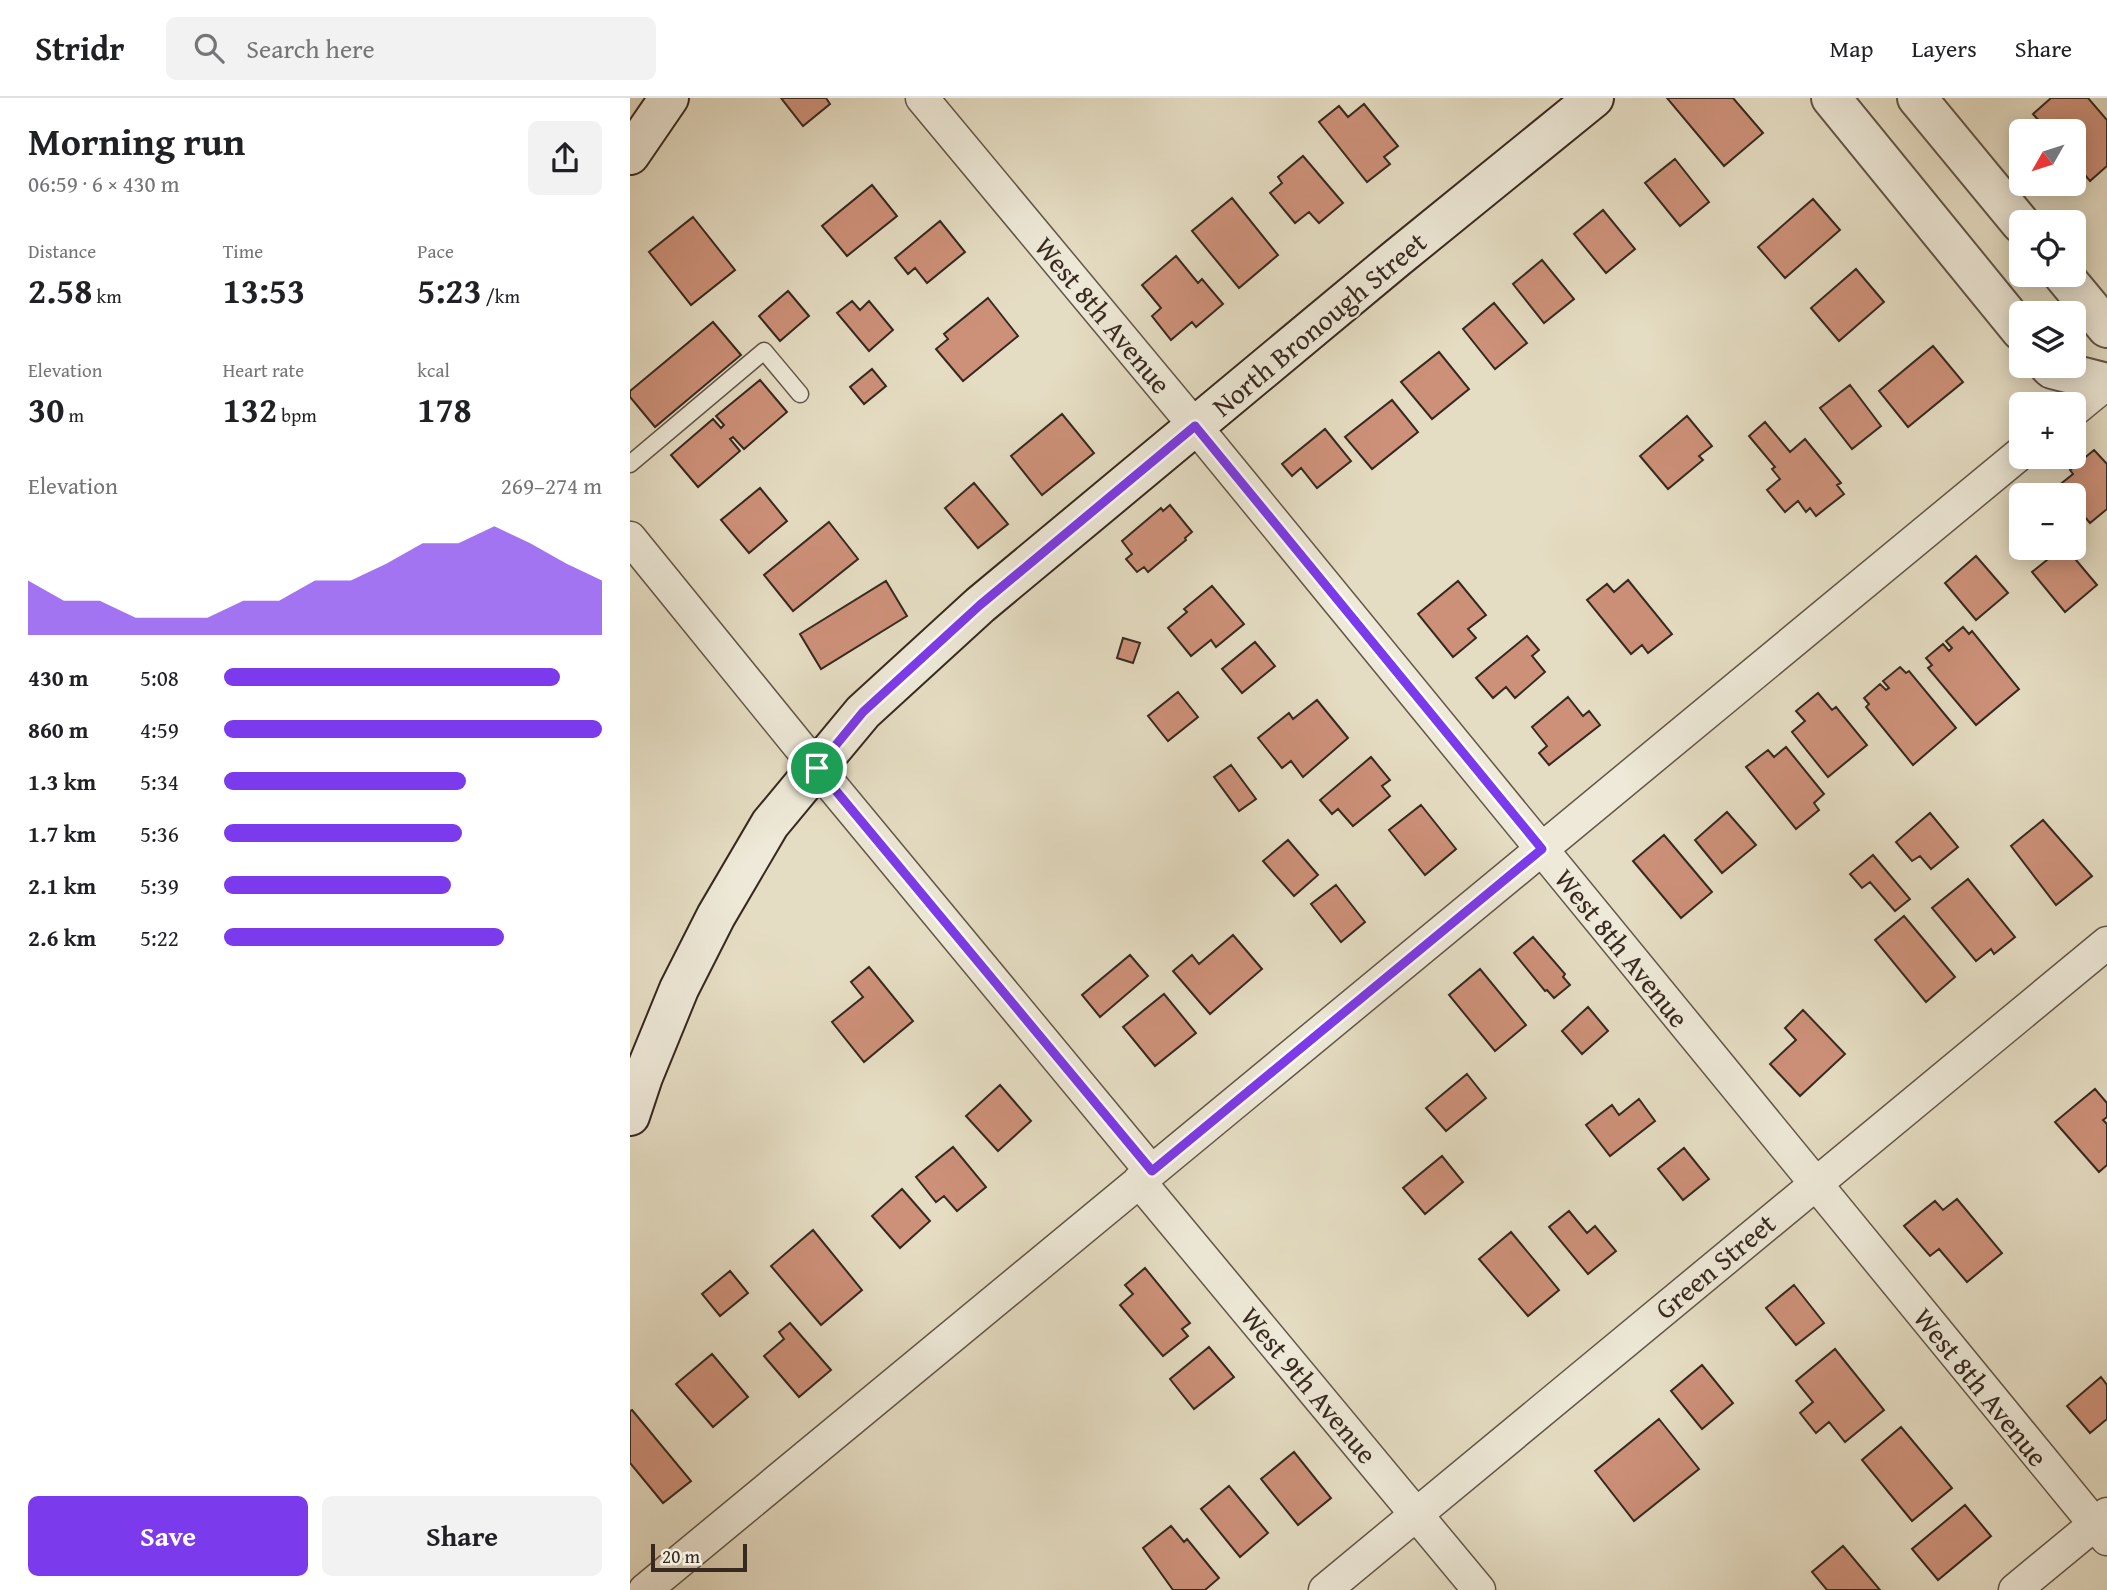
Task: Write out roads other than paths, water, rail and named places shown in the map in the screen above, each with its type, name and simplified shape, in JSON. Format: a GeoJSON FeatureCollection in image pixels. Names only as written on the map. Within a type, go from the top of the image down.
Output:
{"type":"FeatureCollection","features":[{"type":"Feature","properties":{"kind":"main road"},"geometry":{"type":"LineString","coordinates":[[630,155],[669,98]]}},
{"type":"Feature","properties":{"kind":"main road","name":"North Bronough Street"},"geometry":{"type":"LineString","coordinates":[[630,1116],[643,1077],[680,989],[716,916],[770,824],[863,712],[980,605],[1594,98]]}},
{"type":"Feature","properties":{"kind":"main road"},"geometry":{"type":"LineString","coordinates":[[1831,98],[2009,316]]}},
{"type":"Feature","properties":{"kind":"main road"},"geometry":{"type":"LineString","coordinates":[[1917,98],[2009,210]]}},
{"type":"Feature","properties":{"kind":"main road"},"geometry":{"type":"LineString","coordinates":[[2073,287],[2107,328]]}},
{"type":"Feature","properties":{"kind":"main road"},"geometry":{"type":"LineString","coordinates":[[2086,378],[2107,383]]}},
{"type":"Feature","properties":{"kind":"street","name":"West 8th Avenue"},"geometry":{"type":"LineString","coordinates":[[922,98],[1195,426],[1814,1184],[2103,1526]]}},
{"type":"Feature","properties":{"kind":"street"},"geometry":{"type":"LineString","coordinates":[[2086,400],[2107,383]]}},
{"type":"Feature","properties":{"kind":"street"},"geometry":{"type":"LineString","coordinates":[[645,1590],[2009,463]]}},
{"type":"Feature","properties":{"kind":"street","name":"West 9th Avenue"},"geometry":{"type":"LineString","coordinates":[[630,538],[1479,1590]]}},
{"type":"Feature","properties":{"kind":"street","name":"Green Street"},"geometry":{"type":"LineString","coordinates":[[1325,1590],[2107,943]]}},
{"type":"Feature","properties":{"kind":"street"},"geometry":{"type":"LineString","coordinates":[[2015,1590],[2103,1526]]}},
{"type":"Feature","properties":{"kind":"lane"},"geometry":{"type":"LineString","coordinates":[[630,464],[764,351],[800,394]]}}]}
